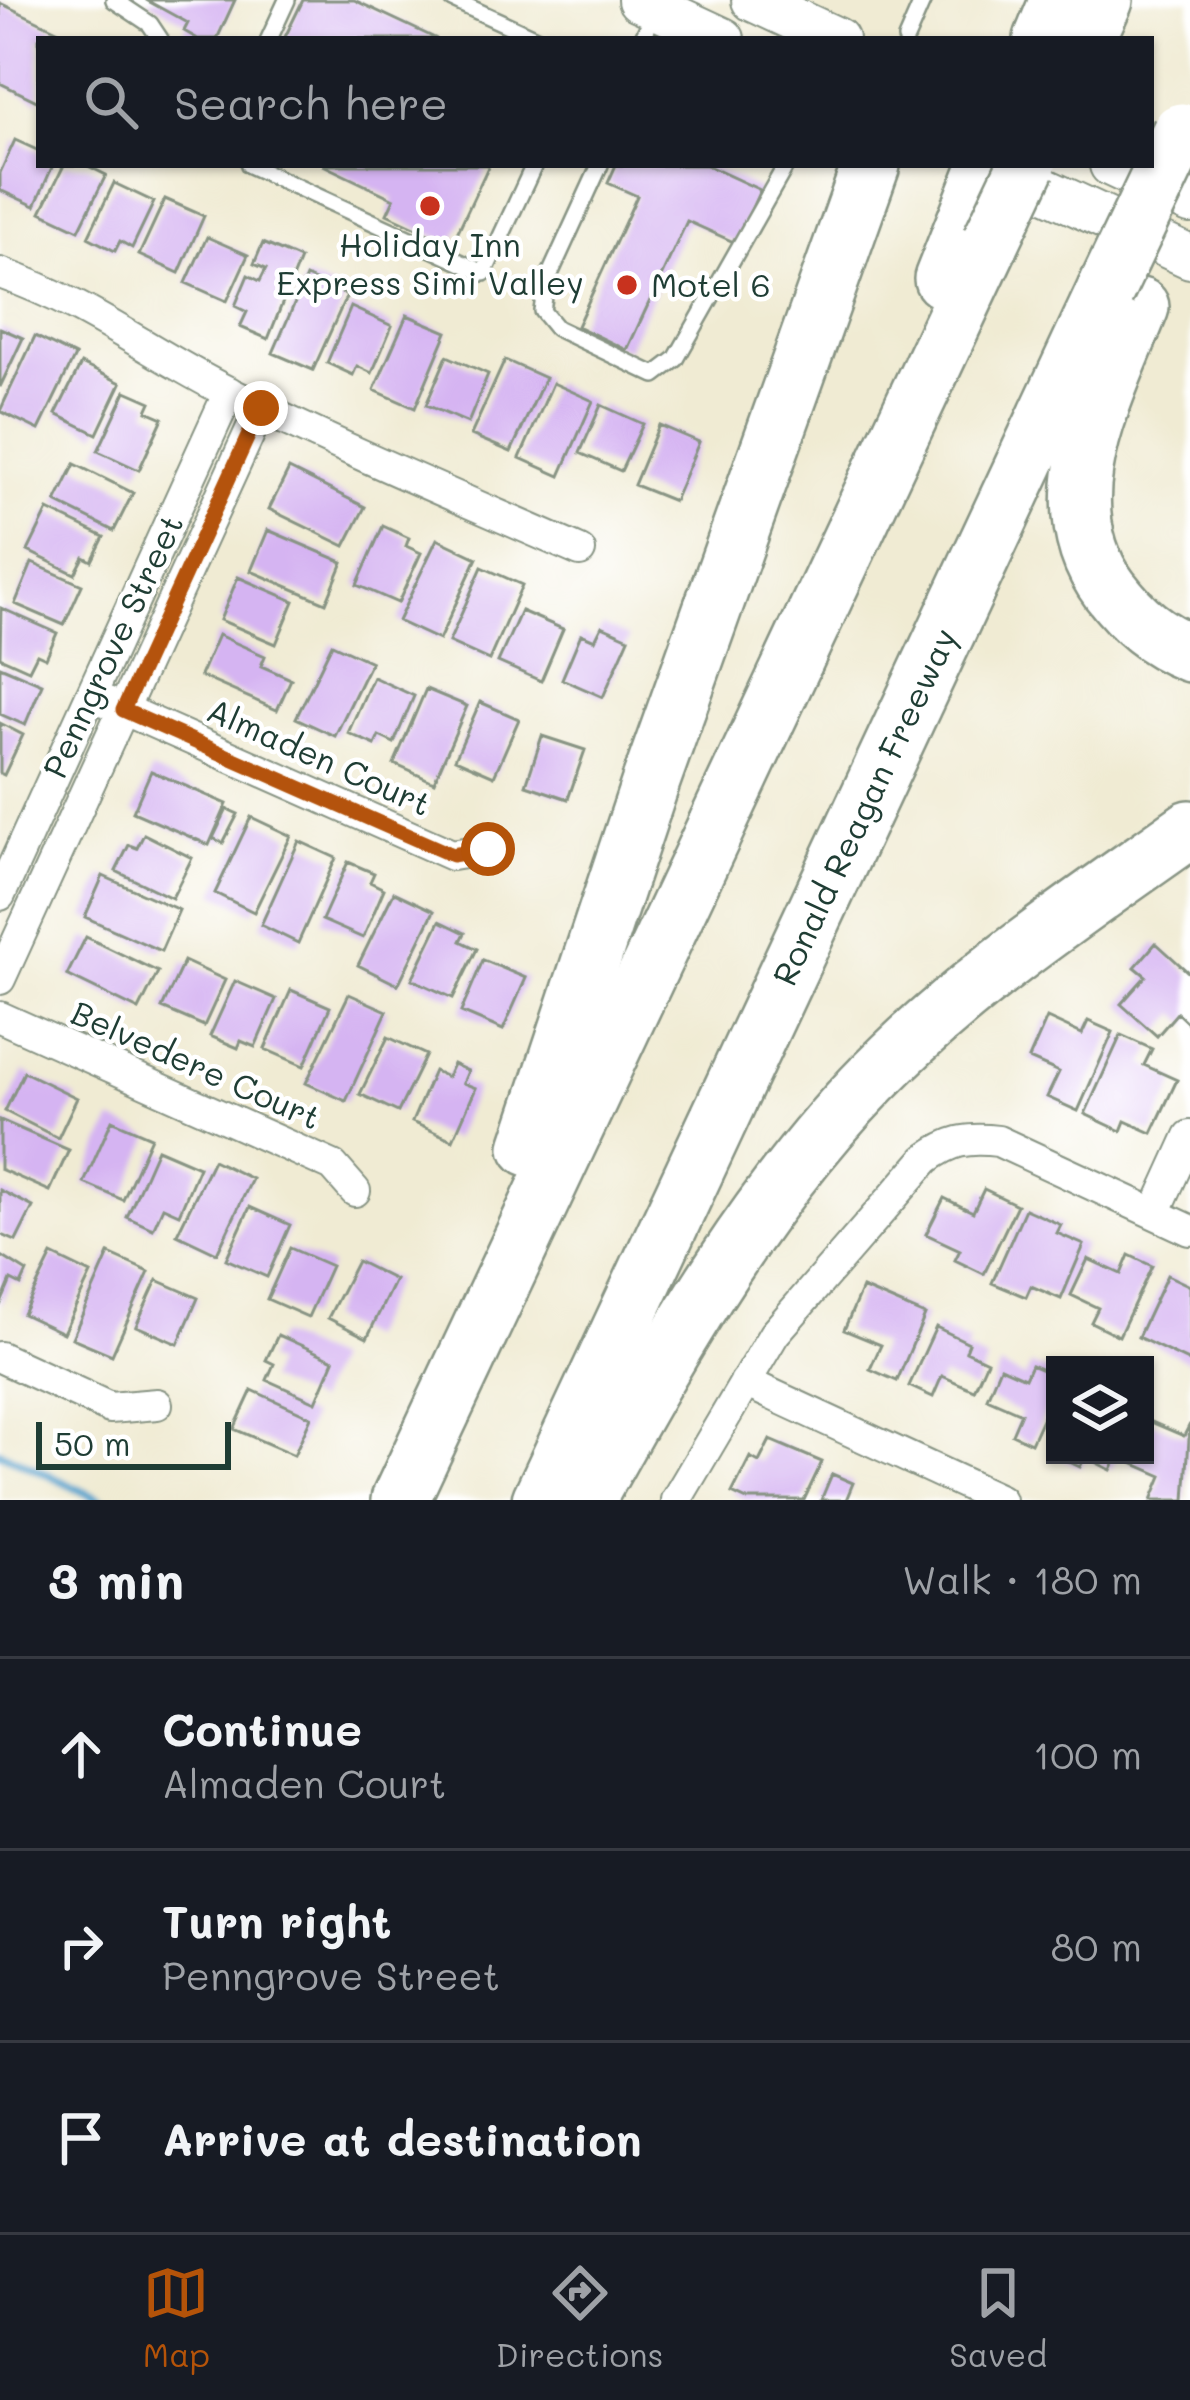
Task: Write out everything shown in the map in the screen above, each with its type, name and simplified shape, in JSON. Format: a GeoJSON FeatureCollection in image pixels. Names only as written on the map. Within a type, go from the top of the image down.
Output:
{"type":"FeatureCollection","features":[{"type":"Feature","properties":{"kind":"highway"},"geometry":{"type":"LineString","coordinates":[[1044,36],[1059,0]]}},
{"type":"Feature","properties":{"kind":"highway"},"geometry":{"type":"LineString","coordinates":[[1087,36],[1104,0]]}},
{"type":"Feature","properties":{"kind":"highway"},"geometry":{"type":"LineString","coordinates":[[1187,140],[1123,299],[1088,440],[1080,508],[1094,568],[1119,602],[1157,638],[1190,653]]}},
{"type":"Feature","properties":{"kind":"highway"},"geometry":{"type":"LineString","coordinates":[[430,1433],[651,781],[871,168]]}},
{"type":"Feature","properties":{"kind":"highway"},"geometry":{"type":"LineString","coordinates":[[400,1500],[877,476],[976,234],[989,168]]}},
{"type":"Feature","properties":{"kind":"highway"},"geometry":{"type":"LineString","coordinates":[[976,234],[1025,168]]}},
{"type":"Feature","properties":{"kind":"highway","name":"Ronald Reagan Freeway"},"geometry":{"type":"LineString","coordinates":[[541,1500],[1123,299]]}},
{"type":"Feature","properties":{"kind":"highway"},"geometry":{"type":"LineString","coordinates":[[586,1500],[674,1341],[785,1181],[890,1060],[985,976],[1190,829]]}},
{"type":"Feature","properties":{"kind":"main road"},"geometry":{"type":"LineString","coordinates":[[753,0],[831,36]]}},
{"type":"Feature","properties":{"kind":"main road"},"geometry":{"type":"LineString","coordinates":[[650,12],[715,36]]}},
{"type":"Feature","properties":{"kind":"main road"},"geometry":{"type":"LineString","coordinates":[[997,168],[1190,257]]}},
{"type":"Feature","properties":{"kind":"main road"},"geometry":{"type":"LineString","coordinates":[[1117,168],[1190,202]]}},
{"type":"Feature","properties":{"kind":"street"},"geometry":{"type":"LineString","coordinates":[[0,273],[118,325],[261,408],[580,550]]}},
{"type":"Feature","properties":{"kind":"street","name":"Penngrove Street"},"geometry":{"type":"LineString","coordinates":[[0,896],[229,392]]}},
{"type":"Feature","properties":{"kind":"street","name":"Penngrove Street"},"geometry":{"type":"LineString","coordinates":[[0,979],[261,408]]}},
{"type":"Feature","properties":{"kind":"street","name":"Almaden Court"},"geometry":{"type":"LineString","coordinates":[[91,694],[452,855],[488,849]]}},
{"type":"Feature","properties":{"kind":"street","name":"Belvedere Court"},"geometry":{"type":"LineString","coordinates":[[0,1017],[333,1166],[355,1191]]}},
{"type":"Feature","properties":{"kind":"street"},"geometry":{"type":"LineString","coordinates":[[1155,1213],[1190,1136]]}},
{"type":"Feature","properties":{"kind":"street"},"geometry":{"type":"LineString","coordinates":[[676,1500],[745,1382],[808,1290],[926,1159],[947,1143],[972,1137],[998,1142],[1190,1230]]}},
{"type":"Feature","properties":{"kind":"street"},"geometry":{"type":"LineString","coordinates":[[0,1357],[110,1408],[158,1404]]}},
{"type":"Feature","properties":{"kind":"street"},"geometry":{"type":"LineString","coordinates":[[745,1382],[1000,1500]]}},
{"type":"Feature","properties":{"kind":"lane"},"geometry":{"type":"LineString","coordinates":[[114,0],[150,24],[158,36]]}},
{"type":"Feature","properties":{"kind":"lane"},"geometry":{"type":"LineString","coordinates":[[270,36],[287,0]]}},
{"type":"Feature","properties":{"kind":"lane"},"geometry":{"type":"LineString","coordinates":[[453,0],[531,36]]}},
{"type":"Feature","properties":{"kind":"lane"},"geometry":{"type":"LineString","coordinates":[[907,36],[923,0]]}},
{"type":"Feature","properties":{"kind":"lane"},"geometry":{"type":"LineString","coordinates":[[256,168],[484,273],[533,168]]}},
{"type":"Feature","properties":{"kind":"lane"},"geometry":{"type":"LineString","coordinates":[[599,168],[546,283],[542,311],[556,328],[655,375],[676,359],[784,168]]}},
{"type":"Feature","properties":{"kind":"building"},"geometry":{"type":"Polygon","coordinates":[[[146,0],[235,0],[218,36],[193,36],[184,31],[188,23],[146,0]]]}},
{"type":"Feature","properties":{"kind":"building"},"geometry":{"type":"Polygon","coordinates":[[[303,0],[354,0],[431,36],[285,36],[303,0]]]}},
{"type":"Feature","properties":{"kind":"building"},"geometry":{"type":"Polygon","coordinates":[[[0,3],[70,36],[36,36],[36,101],[0,83],[0,3]]]}},
{"type":"Feature","properties":{"kind":"building"},"geometry":{"type":"Polygon","coordinates":[[[15,140],[36,150],[36,168],[52,168],[35,206],[0,190],[0,173],[15,140]]]}},
{"type":"Feature","properties":{"kind":"building"},"geometry":{"type":"Polygon","coordinates":[[[63,168],[92,168],[106,175],[79,230],[41,212],[63,168]]]}},
{"type":"Feature","properties":{"kind":"building","name":"Holiday Inn Express Simi Valley"},"geometry":{"type":"Polygon","coordinates":[[[329,168],[488,168],[452,244],[387,214],[394,199],[329,168]]]}},
{"type":"Feature","properties":{"kind":"building","name":"Motel 6"},"geometry":{"type":"Polygon","coordinates":[[[615,168],[712,168],[760,190],[736,243],[687,221],[627,350],[577,326],[637,196],[608,183],[615,168]]]}},
{"type":"Feature","properties":{"kind":"building"},"geometry":{"type":"Polygon","coordinates":[[[114,183],[154,202],[132,248],[120,241],[115,251],[88,237],[114,183]]]}},
{"type":"Feature","properties":{"kind":"building"},"geometry":{"type":"Polygon","coordinates":[[[165,199],[204,216],[179,273],[139,255],[165,199]]]}},
{"type":"Feature","properties":{"kind":"building"},"geometry":{"type":"Polygon","coordinates":[[[207,237],[248,255],[227,301],[186,283],[207,237]]]}},
{"type":"Feature","properties":{"kind":"building"},"geometry":{"type":"Polygon","coordinates":[[[263,243],[300,259],[268,339],[240,327],[247,312],[235,306],[248,275],[260,281],[266,269],[254,264],[263,243]]]}},
{"type":"Feature","properties":{"kind":"building"},"geometry":{"type":"Polygon","coordinates":[[[306,277],[347,295],[313,370],[273,353],[306,277]]]}},
{"type":"Feature","properties":{"kind":"building"},"geometry":{"type":"Polygon","coordinates":[[[351,307],[392,326],[372,373],[357,366],[353,375],[327,363],[351,307]]]}},
{"type":"Feature","properties":{"kind":"building"},"geometry":{"type":"Polygon","coordinates":[[[407,315],[447,332],[415,408],[374,390],[407,315]]]}},
{"type":"Feature","properties":{"kind":"building"},"geometry":{"type":"Polygon","coordinates":[[[0,328],[23,338],[0,387],[0,328]]]}},
{"type":"Feature","properties":{"kind":"building"},"geometry":{"type":"Polygon","coordinates":[[[35,336],[75,356],[39,430],[0,411],[35,336]]]}},
{"type":"Feature","properties":{"kind":"building"},"geometry":{"type":"Polygon","coordinates":[[[447,356],[488,374],[468,423],[426,405],[447,356]]]}},
{"type":"Feature","properties":{"kind":"building"},"geometry":{"type":"Polygon","coordinates":[[[505,360],[545,378],[511,452],[471,435],[505,360]]]}},
{"type":"Feature","properties":{"kind":"building"},"geometry":{"type":"Polygon","coordinates":[[[81,364],[121,383],[97,434],[56,414],[81,364]]]}},
{"type":"Feature","properties":{"kind":"building"},"geometry":{"type":"Polygon","coordinates":[[[553,383],[593,401],[560,476],[520,458],[553,383]]]}},
{"type":"Feature","properties":{"kind":"building"},"geometry":{"type":"Polygon","coordinates":[[[126,391],[151,402],[147,411],[163,418],[139,470],[98,451],[126,391]]]}},
{"type":"Feature","properties":{"kind":"building"},"geometry":{"type":"Polygon","coordinates":[[[601,405],[643,424],[621,471],[580,453],[601,405]]]}},
{"type":"Feature","properties":{"kind":"building"},"geometry":{"type":"Polygon","coordinates":[[[659,425],[699,442],[674,501],[634,485],[659,425]]]}},
{"type":"Feature","properties":{"kind":"building"},"geometry":{"type":"Polygon","coordinates":[[[75,464],[133,493],[114,531],[56,502],[75,464]]]}},
{"type":"Feature","properties":{"kind":"building"},"geometry":{"type":"Polygon","coordinates":[[[289,469],[365,507],[345,546],[269,509],[289,469]]]}},
{"type":"Feature","properties":{"kind":"building"},"geometry":{"type":"Polygon","coordinates":[[[48,510],[104,537],[92,561],[84,557],[75,574],[28,551],[48,510]]]}},
{"type":"Feature","properties":{"kind":"building"},"geometry":{"type":"Polygon","coordinates":[[[383,526],[409,538],[406,546],[421,553],[398,603],[357,585],[383,526]]]}},
{"type":"Feature","properties":{"kind":"building"},"geometry":{"type":"Polygon","coordinates":[[[268,530],[343,562],[326,603],[251,571],[268,530]]]}},
{"type":"Feature","properties":{"kind":"building"},"geometry":{"type":"Polygon","coordinates":[[[437,539],[477,558],[439,640],[398,621],[437,539]]]}},
{"type":"Feature","properties":{"kind":"building"},"geometry":{"type":"Polygon","coordinates":[[[32,563],[82,585],[64,625],[15,604],[32,563]]]}},
{"type":"Feature","properties":{"kind":"building"},"geometry":{"type":"Polygon","coordinates":[[[482,567],[522,585],[489,660],[449,642],[482,567]]]}},
{"type":"Feature","properties":{"kind":"building"},"geometry":{"type":"Polygon","coordinates":[[[238,577],[294,601],[276,644],[220,620],[238,577]]]}},
{"type":"Feature","properties":{"kind":"building"},"geometry":{"type":"Polygon","coordinates":[[[1,608],[57,633],[46,658],[37,654],[29,670],[0,657],[1,608]]]}},
{"type":"Feature","properties":{"kind":"building"},"geometry":{"type":"Polygon","coordinates":[[[521,611],[563,629],[541,681],[498,662],[521,611]]]}},
{"type":"Feature","properties":{"kind":"building"},"geometry":{"type":"Polygon","coordinates":[[[602,626],[629,638],[603,697],[562,679],[581,634],[595,640],[602,626]]]}},
{"type":"Feature","properties":{"kind":"building"},"geometry":{"type":"Polygon","coordinates":[[[218,635],[265,656],[261,666],[291,679],[277,710],[200,676],[218,635]]]}},
{"type":"Feature","properties":{"kind":"building"},"geometry":{"type":"Polygon","coordinates":[[[332,644],[371,662],[335,736],[296,718],[332,644]]]}},
{"type":"Feature","properties":{"kind":"building"},"geometry":{"type":"Polygon","coordinates":[[[0,666],[42,684],[25,725],[0,714],[0,666]]]}},
{"type":"Feature","properties":{"kind":"building"},"geometry":{"type":"Polygon","coordinates":[[[373,677],[414,696],[394,743],[379,736],[375,745],[348,733],[373,677]]]}},
{"type":"Feature","properties":{"kind":"building"},"geometry":{"type":"Polygon","coordinates":[[[426,689],[467,706],[434,782],[394,764],[426,689]]]}},
{"type":"Feature","properties":{"kind":"building"},"geometry":{"type":"Polygon","coordinates":[[[480,702],[519,719],[494,776],[455,759],[480,702]]]}},
{"type":"Feature","properties":{"kind":"building"},"geometry":{"type":"Polygon","coordinates":[[[0,723],[23,735],[4,775],[0,773],[0,723]]]}},
{"type":"Feature","properties":{"kind":"building"},"geometry":{"type":"Polygon","coordinates":[[[542,736],[585,750],[568,799],[526,785],[542,736]]]}},
{"type":"Feature","properties":{"kind":"building"},"geometry":{"type":"Polygon","coordinates":[[[151,771],[227,804],[209,845],[133,812],[151,771]]]}},
{"type":"Feature","properties":{"kind":"building"},"geometry":{"type":"Polygon","coordinates":[[[227,809],[238,814],[223,843],[213,838],[227,809]]]}},
{"type":"Feature","properties":{"kind":"building"},"geometry":{"type":"Polygon","coordinates":[[[251,817],[291,836],[254,912],[215,893],[251,817]]]}},
{"type":"Feature","properties":{"kind":"building"},"geometry":{"type":"Polygon","coordinates":[[[144,834],[192,858],[172,898],[116,871],[129,845],[137,848],[144,834]]]}},
{"type":"Feature","properties":{"kind":"building"},"geometry":{"type":"Polygon","coordinates":[[[299,841],[336,858],[298,943],[261,925],[299,841]]]}},
{"type":"Feature","properties":{"kind":"building"},"geometry":{"type":"Polygon","coordinates":[[[348,862],[374,873],[370,882],[384,889],[363,938],[322,920],[348,862]]]}},
{"type":"Feature","properties":{"kind":"building"},"geometry":{"type":"Polygon","coordinates":[[[103,876],[179,910],[161,951],[85,917],[103,876]]]}},
{"type":"Feature","properties":{"kind":"building"},"geometry":{"type":"Polygon","coordinates":[[[394,892],[434,911],[398,985],[358,965],[394,892]]]}},
{"type":"Feature","properties":{"kind":"building"},"geometry":{"type":"Polygon","coordinates":[[[440,921],[465,933],[461,941],[477,949],[453,998],[412,979],[440,921]]]}},
{"type":"Feature","properties":{"kind":"building"},"geometry":{"type":"Polygon","coordinates":[[[86,937],[158,972],[139,1010],[67,975],[86,937]]]}},
{"type":"Feature","properties":{"kind":"building"},"geometry":{"type":"Polygon","coordinates":[[[1156,943],[1190,974],[1190,1025],[1177,1013],[1157,1036],[1121,1004],[1146,976],[1135,967],[1156,943]]]}},
{"type":"Feature","properties":{"kind":"building"},"geometry":{"type":"Polygon","coordinates":[[[483,960],[526,978],[503,1030],[461,1012],[483,960]]]}},
{"type":"Feature","properties":{"kind":"building"},"geometry":{"type":"Polygon","coordinates":[[[184,961],[225,980],[204,1026],[162,1008],[184,961]]]}},
{"type":"Feature","properties":{"kind":"building"},"geometry":{"type":"Polygon","coordinates":[[[235,981],[276,999],[255,1047],[241,1041],[238,1048],[210,1036],[235,981]]]}},
{"type":"Feature","properties":{"kind":"building"},"geometry":{"type":"Polygon","coordinates":[[[291,990],[330,1007],[304,1066],[265,1049],[291,990]]]}},
{"type":"Feature","properties":{"kind":"building"},"geometry":{"type":"Polygon","coordinates":[[[349,994],[387,1011],[346,1101],[306,1083],[349,994]]]}},
{"type":"Feature","properties":{"kind":"building"},"geometry":{"type":"Polygon","coordinates":[[[1047,1018],[1082,1034],[1088,1021],[1113,1032],[1078,1111],[1047,1097],[1059,1072],[1029,1059],[1047,1018]]]}},
{"type":"Feature","properties":{"kind":"building"},"geometry":{"type":"Polygon","coordinates":[[[1121,1035],[1152,1049],[1144,1065],[1177,1080],[1152,1133],[1125,1121],[1121,1131],[1085,1114],[1121,1035]]]}},
{"type":"Feature","properties":{"kind":"building"},"geometry":{"type":"Polygon","coordinates":[[[388,1037],[426,1055],[398,1112],[360,1094],[388,1037]]]}},
{"type":"Feature","properties":{"kind":"building"},"geometry":{"type":"Polygon","coordinates":[[[453,1064],[468,1071],[463,1083],[476,1088],[453,1140],[412,1122],[434,1071],[447,1077],[453,1064]]]}},
{"type":"Feature","properties":{"kind":"building"},"geometry":{"type":"Polygon","coordinates":[[[24,1072],[77,1098],[58,1138],[5,1111],[24,1072]]]}},
{"type":"Feature","properties":{"kind":"building"},"geometry":{"type":"Polygon","coordinates":[[[0,1120],[69,1150],[50,1191],[0,1169],[0,1120]]]}},
{"type":"Feature","properties":{"kind":"building"},"geometry":{"type":"Polygon","coordinates":[[[112,1120],[151,1137],[123,1200],[84,1183],[112,1120]]]}},
{"type":"Feature","properties":{"kind":"building"},"geometry":{"type":"Polygon","coordinates":[[[157,1149],[199,1167],[179,1214],[163,1207],[153,1229],[127,1217],[157,1149]]]}},
{"type":"Feature","properties":{"kind":"building"},"geometry":{"type":"Polygon","coordinates":[[[213,1160],[252,1179],[217,1253],[177,1234],[213,1160]]]}},
{"type":"Feature","properties":{"kind":"building"},"geometry":{"type":"Polygon","coordinates":[[[984,1189],[1017,1205],[984,1274],[955,1260],[960,1250],[926,1234],[944,1198],[973,1212],[984,1189]]]}},
{"type":"Feature","properties":{"kind":"building"},"geometry":{"type":"Polygon","coordinates":[[[0,1190],[33,1207],[16,1241],[0,1234],[0,1190]]]}},
{"type":"Feature","properties":{"kind":"building"},"geometry":{"type":"Polygon","coordinates":[[[250,1207],[290,1225],[267,1277],[226,1259],[250,1207]]]}},
{"type":"Feature","properties":{"kind":"building"},"geometry":{"type":"Polygon","coordinates":[[[1025,1209],[1061,1225],[1057,1233],[1084,1245],[1061,1299],[1031,1286],[1026,1297],[992,1283],[1025,1209]]]}},
{"type":"Feature","properties":{"kind":"building"},"geometry":{"type":"Polygon","coordinates":[[[290,1248],[331,1266],[308,1317],[267,1299],[290,1248]]]}},
{"type":"Feature","properties":{"kind":"building"},"geometry":{"type":"Polygon","coordinates":[[[109,1254],[149,1272],[112,1355],[72,1338],[109,1254]]]}},
{"type":"Feature","properties":{"kind":"building"},"geometry":{"type":"Polygon","coordinates":[[[0,1255],[27,1272],[21,1285],[11,1280],[0,1306],[0,1255]]]}},
{"type":"Feature","properties":{"kind":"building"},"geometry":{"type":"Polygon","coordinates":[[[52,1255],[91,1274],[63,1333],[23,1314],[52,1255]]]}},
{"type":"Feature","properties":{"kind":"building"},"geometry":{"type":"Polygon","coordinates":[[[1129,1255],[1152,1266],[1119,1336],[1091,1322],[1098,1308],[1071,1295],[1088,1259],[1121,1274],[1129,1255]]]}},
{"type":"Feature","properties":{"kind":"building"},"geometry":{"type":"Polygon","coordinates":[[[357,1261],[395,1280],[367,1338],[328,1318],[357,1261]]]}},
{"type":"Feature","properties":{"kind":"building"},"geometry":{"type":"Polygon","coordinates":[[[1167,1275],[1190,1286],[1190,1362],[1138,1337],[1167,1275]]]}},
{"type":"Feature","properties":{"kind":"building"},"geometry":{"type":"Polygon","coordinates":[[[157,1280],[198,1298],[178,1344],[136,1326],[157,1280]]]}},
{"type":"Feature","properties":{"kind":"building"},"geometry":{"type":"Polygon","coordinates":[[[862,1288],[925,1315],[897,1381],[870,1369],[881,1345],[844,1330],[862,1288]]]}},
{"type":"Feature","properties":{"kind":"building"},"geometry":{"type":"Polygon","coordinates":[[[936,1327],[969,1343],[966,1351],[987,1361],[974,1390],[942,1376],[933,1397],[909,1386],[936,1327]]]}},
{"type":"Feature","properties":{"kind":"building"},"geometry":{"type":"Polygon","coordinates":[[[278,1335],[334,1360],[316,1402],[267,1380],[274,1364],[266,1360],[278,1335]]]}},
{"type":"Feature","properties":{"kind":"building"},"geometry":{"type":"Polygon","coordinates":[[[1031,1365],[1046,1371],[1046,1410],[1031,1443],[1012,1434],[1021,1413],[987,1398],[1000,1367],[1025,1378],[1031,1365]]]}},
{"type":"Feature","properties":{"kind":"building"},"geometry":{"type":"Polygon","coordinates":[[[252,1390],[311,1417],[294,1455],[234,1429],[252,1390]]]}},
{"type":"Feature","properties":{"kind":"building"},"geometry":{"type":"Polygon","coordinates":[[[1154,1423],[1184,1436],[1190,1424],[1185,1500],[1152,1500],[1162,1476],[1135,1464],[1154,1464],[1154,1423]]]}},
{"type":"Feature","properties":{"kind":"building"},"geometry":{"type":"Polygon","coordinates":[[[770,1440],[822,1462],[804,1500],[747,1500],[732,1493],[750,1457],[759,1462],[770,1440]]]}},
{"type":"Feature","properties":{"kind":"building"},"geometry":{"type":"Polygon","coordinates":[[[832,1474],[853,1483],[846,1500],[821,1500],[832,1474]]]}},
{"type":"Feature","properties":{"kind":"waterway"},"geometry":{"type":"LineString","coordinates":[[0,1452],[101,1500]]}},
{"type":"Feature","properties":{"kind":"place","name":"Holiday Inn Express Simi Valley"},"geometry":{"type":"Point","coordinates":[430,206]}},
{"type":"Feature","properties":{"kind":"place","name":"Motel 6"},"geometry":{"type":"Point","coordinates":[627,285]}},
{"type":"Feature","properties":{"kind":"route"},"geometry":{"type":"LineString","coordinates":[[261,408],[123,710],[452,855],[488,849]]}}]}
